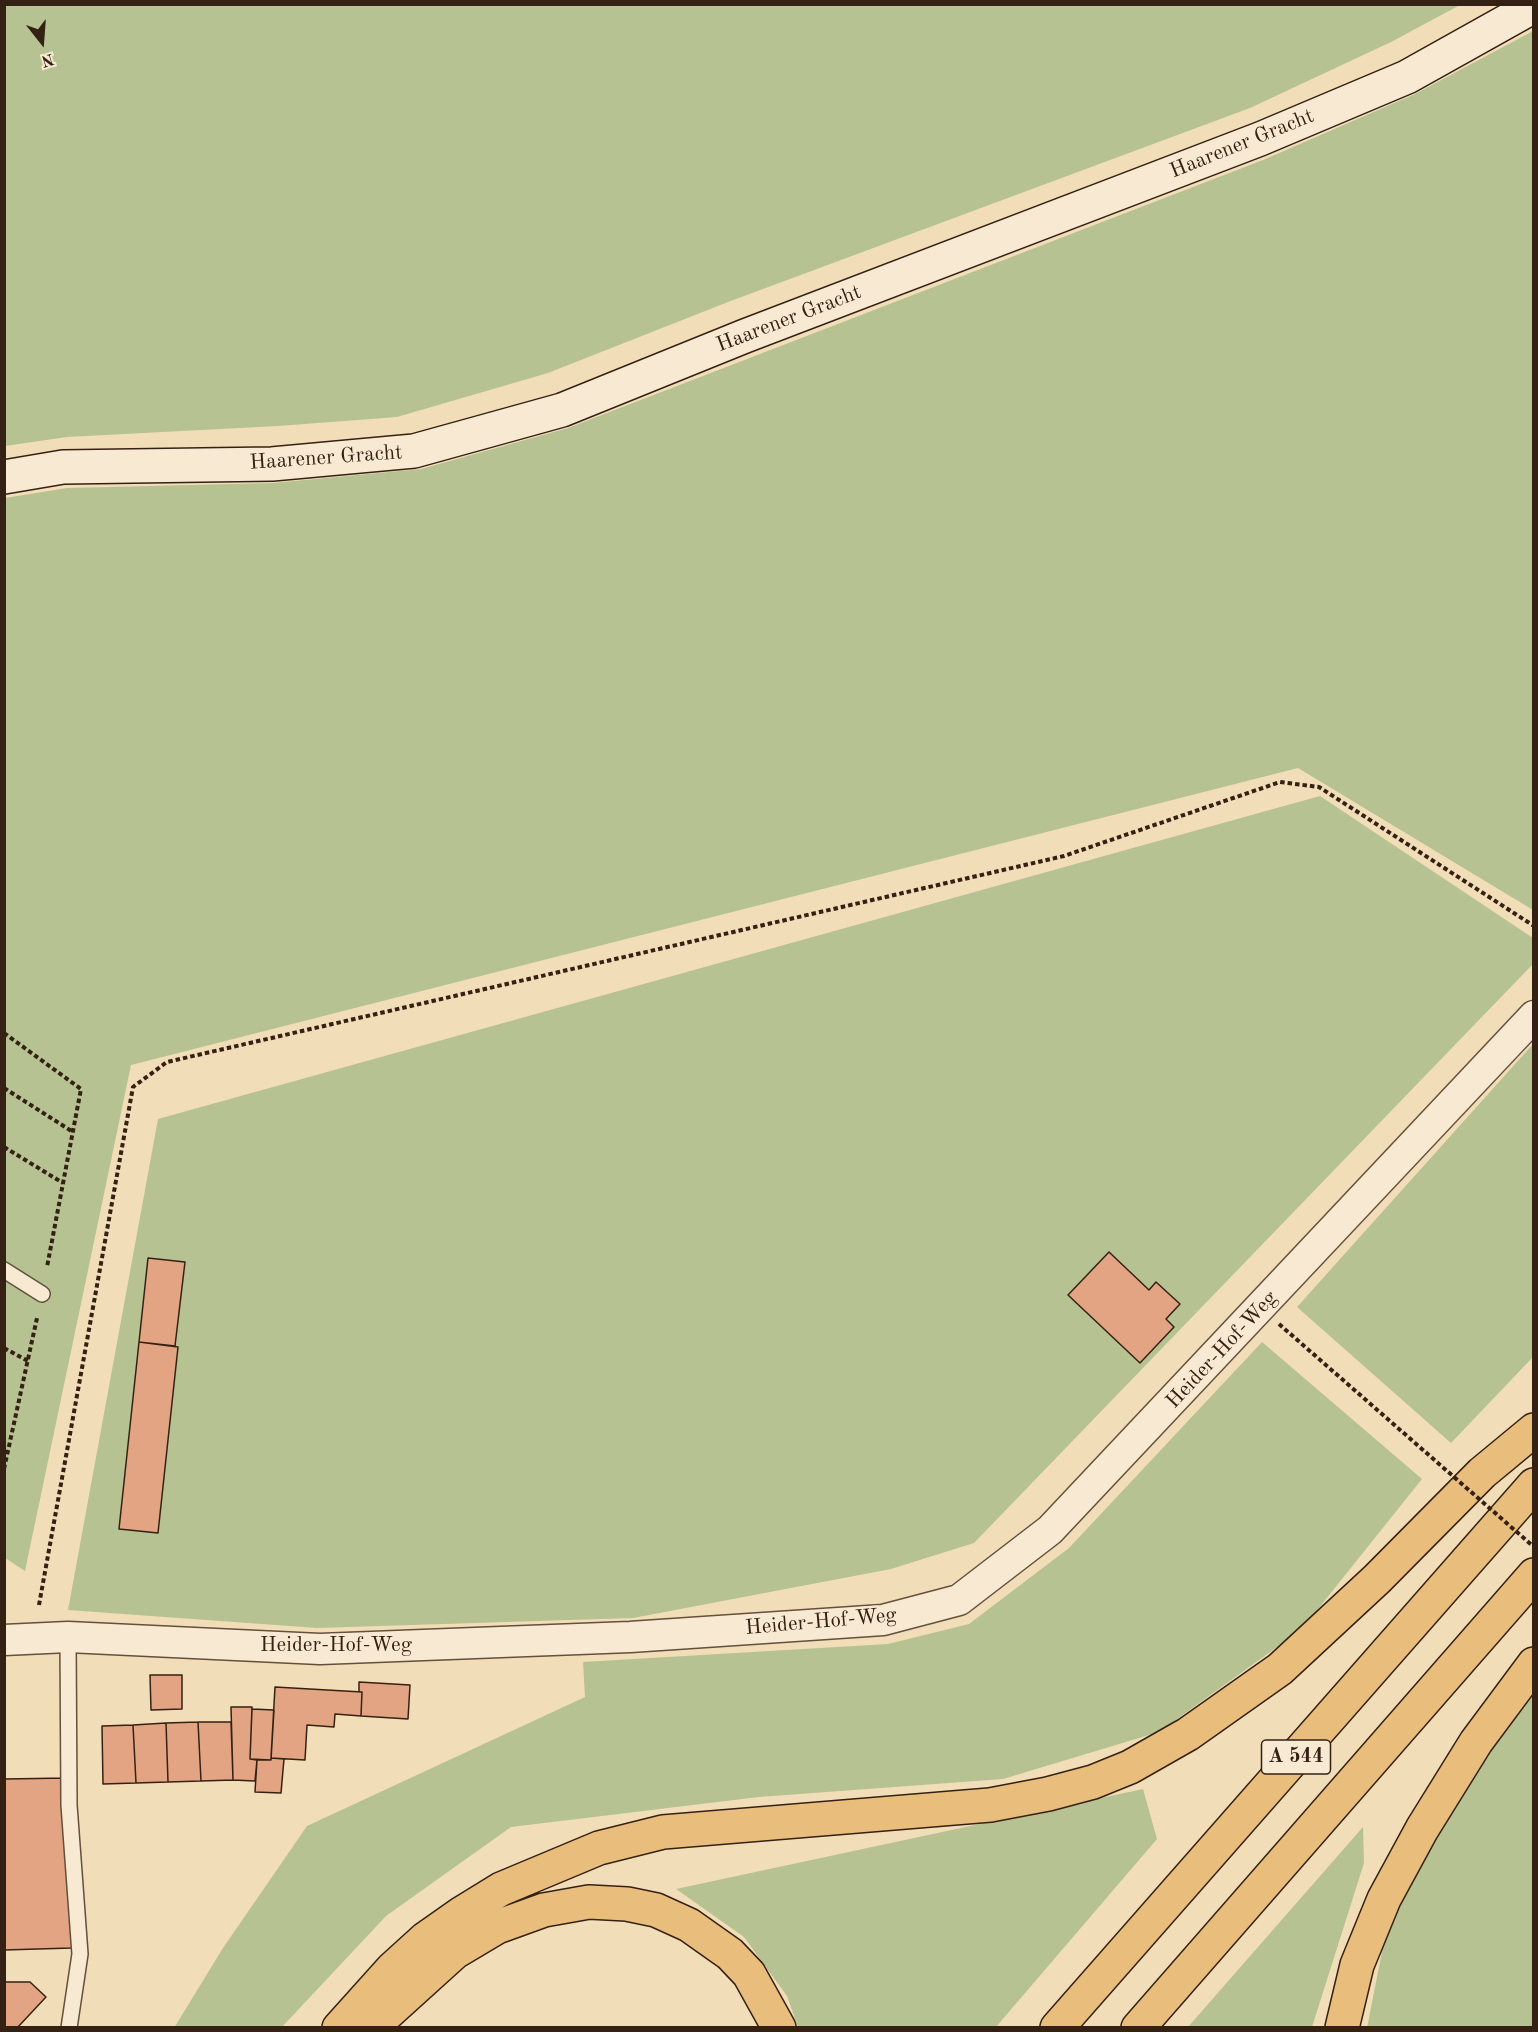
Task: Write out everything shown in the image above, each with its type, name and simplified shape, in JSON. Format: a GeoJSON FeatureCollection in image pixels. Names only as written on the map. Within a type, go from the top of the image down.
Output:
{"type":"FeatureCollection","features":[{"type":"Feature","properties":{"kind":"highway"},"geometry":{"type":"LineString","coordinates":[[339,2028],[392,1968],[425,1939],[462,1913],[501,1889],[599,1848],[663,1832],[990,1805],[1048,1794],[1093,1782],[1130,1767],[1188,1734],[1280,1669],[1346,1609],[1482,1473],[1533,1430]]}},
{"type":"Feature","properties":{"kind":"highway","name":"A 544"},"geometry":{"type":"LineString","coordinates":[[1057,2028],[1533,1485]]}},
{"type":"Feature","properties":{"kind":"highway","name":"A 544"},"geometry":{"type":"LineString","coordinates":[[1138,2028],[1533,1575]]}},
{"type":"Feature","properties":{"kind":"highway"},"geometry":{"type":"LineString","coordinates":[[1342,2028],[1357,1965],[1384,1899],[1422,1829],[1476,1742],[1533,1664]]}},
{"type":"Feature","properties":{"kind":"highway"},"geometry":{"type":"LineString","coordinates":[[371,2028],[455,1952],[497,1927],[544,1910],[589,1902],[627,1904],[656,1910],[689,1925],[730,1954],[749,1974],[779,2028]]}},
{"type":"Feature","properties":{"kind":"main road","name":"Haarener Gracht"},"geometry":{"type":"LineString","coordinates":[[4,477],[63,467],[272,464],[414,451],[562,410],[745,336],[1260,139],[1407,77],[1533,6]]}},
{"type":"Feature","properties":{"kind":"street","name":"Heider-Hof-Weg"},"geometry":{"type":"LineString","coordinates":[[19,1640],[68,1637],[320,1648],[630,1637],[883,1620],[959,1600],[1050,1530],[1533,1016]]}},
{"type":"Feature","properties":{"kind":"lane"},"geometry":{"type":"LineString","coordinates":[[4,1270],[42,1294]]}},
{"type":"Feature","properties":{"kind":"lane"},"geometry":{"type":"LineString","coordinates":[[68,1637],[69,1805],[80,1954],[69,2028]]}},
{"type":"Feature","properties":{"kind":"path"},"geometry":{"type":"LineString","coordinates":[[19,1640],[133,1087],[167,1062],[1064,856],[1280,782],[1319,787],[1533,926]]}},
{"type":"Feature","properties":{"kind":"path"},"geometry":{"type":"LineString","coordinates":[[4,1033],[81,1089],[42,1294],[4,1469]]}},
{"type":"Feature","properties":{"kind":"path"},"geometry":{"type":"LineString","coordinates":[[4,1088],[73,1132]]}},
{"type":"Feature","properties":{"kind":"path"},"geometry":{"type":"LineString","coordinates":[[4,1147],[63,1183]]}},
{"type":"Feature","properties":{"kind":"path"},"geometry":{"type":"LineString","coordinates":[[1279,1324],[1533,1547]]}},
{"type":"Feature","properties":{"kind":"path"},"geometry":{"type":"LineString","coordinates":[[4,1348],[28,1361]]}},
{"type":"Feature","properties":{"kind":"green space"},"geometry":{"type":"Polygon","coordinates":[[[4,5],[1460,5],[1391,42],[1250,108],[728,302],[548,373],[397,417],[67,437],[5,446],[4,5]]]}},
{"type":"Feature","properties":{"kind":"green space"},"geometry":{"type":"Polygon","coordinates":[[[1533,31],[1533,910],[1298,768],[131,1065],[25,1571],[5,1558],[5,498],[67,488],[273,483],[421,469],[568,428],[1263,160],[1415,94],[1533,31]]]}},
{"type":"Feature","properties":{"kind":"green space"},"geometry":{"type":"Polygon","coordinates":[[[1320,796],[1533,938],[1533,964],[974,1543],[891,1569],[633,1618],[317,1628],[68,1610],[158,1119],[1320,796]]]}},
{"type":"Feature","properties":{"kind":"green space"},"geometry":{"type":"Polygon","coordinates":[[[1533,1044],[1533,1357],[1451,1443],[1297,1307],[1533,1044]]]}},
{"type":"Feature","properties":{"kind":"green space"},"geometry":{"type":"Polygon","coordinates":[[[1262,1342],[1422,1479],[1302,1629],[1159,1732],[1003,1779],[759,1797],[511,1827],[386,1916],[282,2027],[174,2028],[223,1948],[307,1826],[585,1697],[583,1662],[888,1644],[969,1624],[1069,1548],[1262,1342]]]}},
{"type":"Feature","properties":{"kind":"green space"},"geometry":{"type":"Polygon","coordinates":[[[1533,1693],[1533,2027],[1367,2028],[1386,1931],[1471,1771],[1533,1693]]]}},
{"type":"Feature","properties":{"kind":"green space"},"geometry":{"type":"Polygon","coordinates":[[[1143,1789],[1157,1839],[996,2027],[798,2027],[787,1996],[744,1937],[676,1889],[1143,1789]]]}},
{"type":"Feature","properties":{"kind":"green space"},"geometry":{"type":"Polygon","coordinates":[[[1363,1827],[1364,1863],[1312,2027],[1188,2027],[1363,1827]]]}},
{"type":"Feature","properties":{"kind":"building"},"geometry":{"type":"Polygon","coordinates":[[[1109,1252],[1149,1290],[1156,1282],[1180,1304],[1166,1319],[1174,1327],[1140,1363],[1068,1295],[1109,1252]]]}},
{"type":"Feature","properties":{"kind":"building"},"geometry":{"type":"Polygon","coordinates":[[[148,1258],[185,1262],[175,1346],[139,1342],[148,1258]]]}},
{"type":"Feature","properties":{"kind":"building"},"geometry":{"type":"Polygon","coordinates":[[[139,1342],[178,1347],[158,1533],[119,1529],[139,1342]]]}},
{"type":"Feature","properties":{"kind":"building"},"geometry":{"type":"Polygon","coordinates":[[[150,1675],[182,1675],[182,1709],[151,1710],[150,1675]]]}},
{"type":"Feature","properties":{"kind":"building"},"geometry":{"type":"Polygon","coordinates":[[[359,1682],[410,1685],[408,1719],[361,1716],[362,1692],[359,1692],[359,1682]]]}},
{"type":"Feature","properties":{"kind":"building"},"geometry":{"type":"Polygon","coordinates":[[[275,1687],[362,1692],[361,1716],[335,1714],[334,1727],[307,1725],[305,1760],[271,1758],[275,1687]]]}},
{"type":"Feature","properties":{"kind":"building"},"geometry":{"type":"Polygon","coordinates":[[[231,1707],[252,1707],[250,1759],[257,1760],[255,1781],[233,1780],[231,1707]]]}},
{"type":"Feature","properties":{"kind":"building"},"geometry":{"type":"Polygon","coordinates":[[[252,1709],[274,1710],[271,1760],[250,1759],[252,1709]]]}},
{"type":"Feature","properties":{"kind":"building"},"geometry":{"type":"Polygon","coordinates":[[[198,1722],[231,1722],[233,1780],[201,1781],[198,1722]]]}},
{"type":"Feature","properties":{"kind":"building"},"geometry":{"type":"Polygon","coordinates":[[[198,1722],[201,1781],[168,1782],[166,1723],[198,1722]]]}},
{"type":"Feature","properties":{"kind":"building"},"geometry":{"type":"Polygon","coordinates":[[[166,1723],[168,1782],[136,1783],[133,1725],[166,1723]]]}},
{"type":"Feature","properties":{"kind":"building"},"geometry":{"type":"Polygon","coordinates":[[[133,1725],[136,1783],[103,1784],[102,1726],[133,1725]]]}},
{"type":"Feature","properties":{"kind":"building"},"geometry":{"type":"Polygon","coordinates":[[[271,1758],[284,1759],[281,1793],[255,1792],[257,1760],[271,1760],[271,1758]]]}},
{"type":"Feature","properties":{"kind":"building"},"geometry":{"type":"Polygon","coordinates":[[[67,1778],[72,1948],[4,1950],[4,1779],[67,1778]]]}},
{"type":"Feature","properties":{"kind":"building"},"geometry":{"type":"Polygon","coordinates":[[[4,1982],[30,1982],[46,1997],[17,2028],[4,2028],[4,1982]]]}}]}
